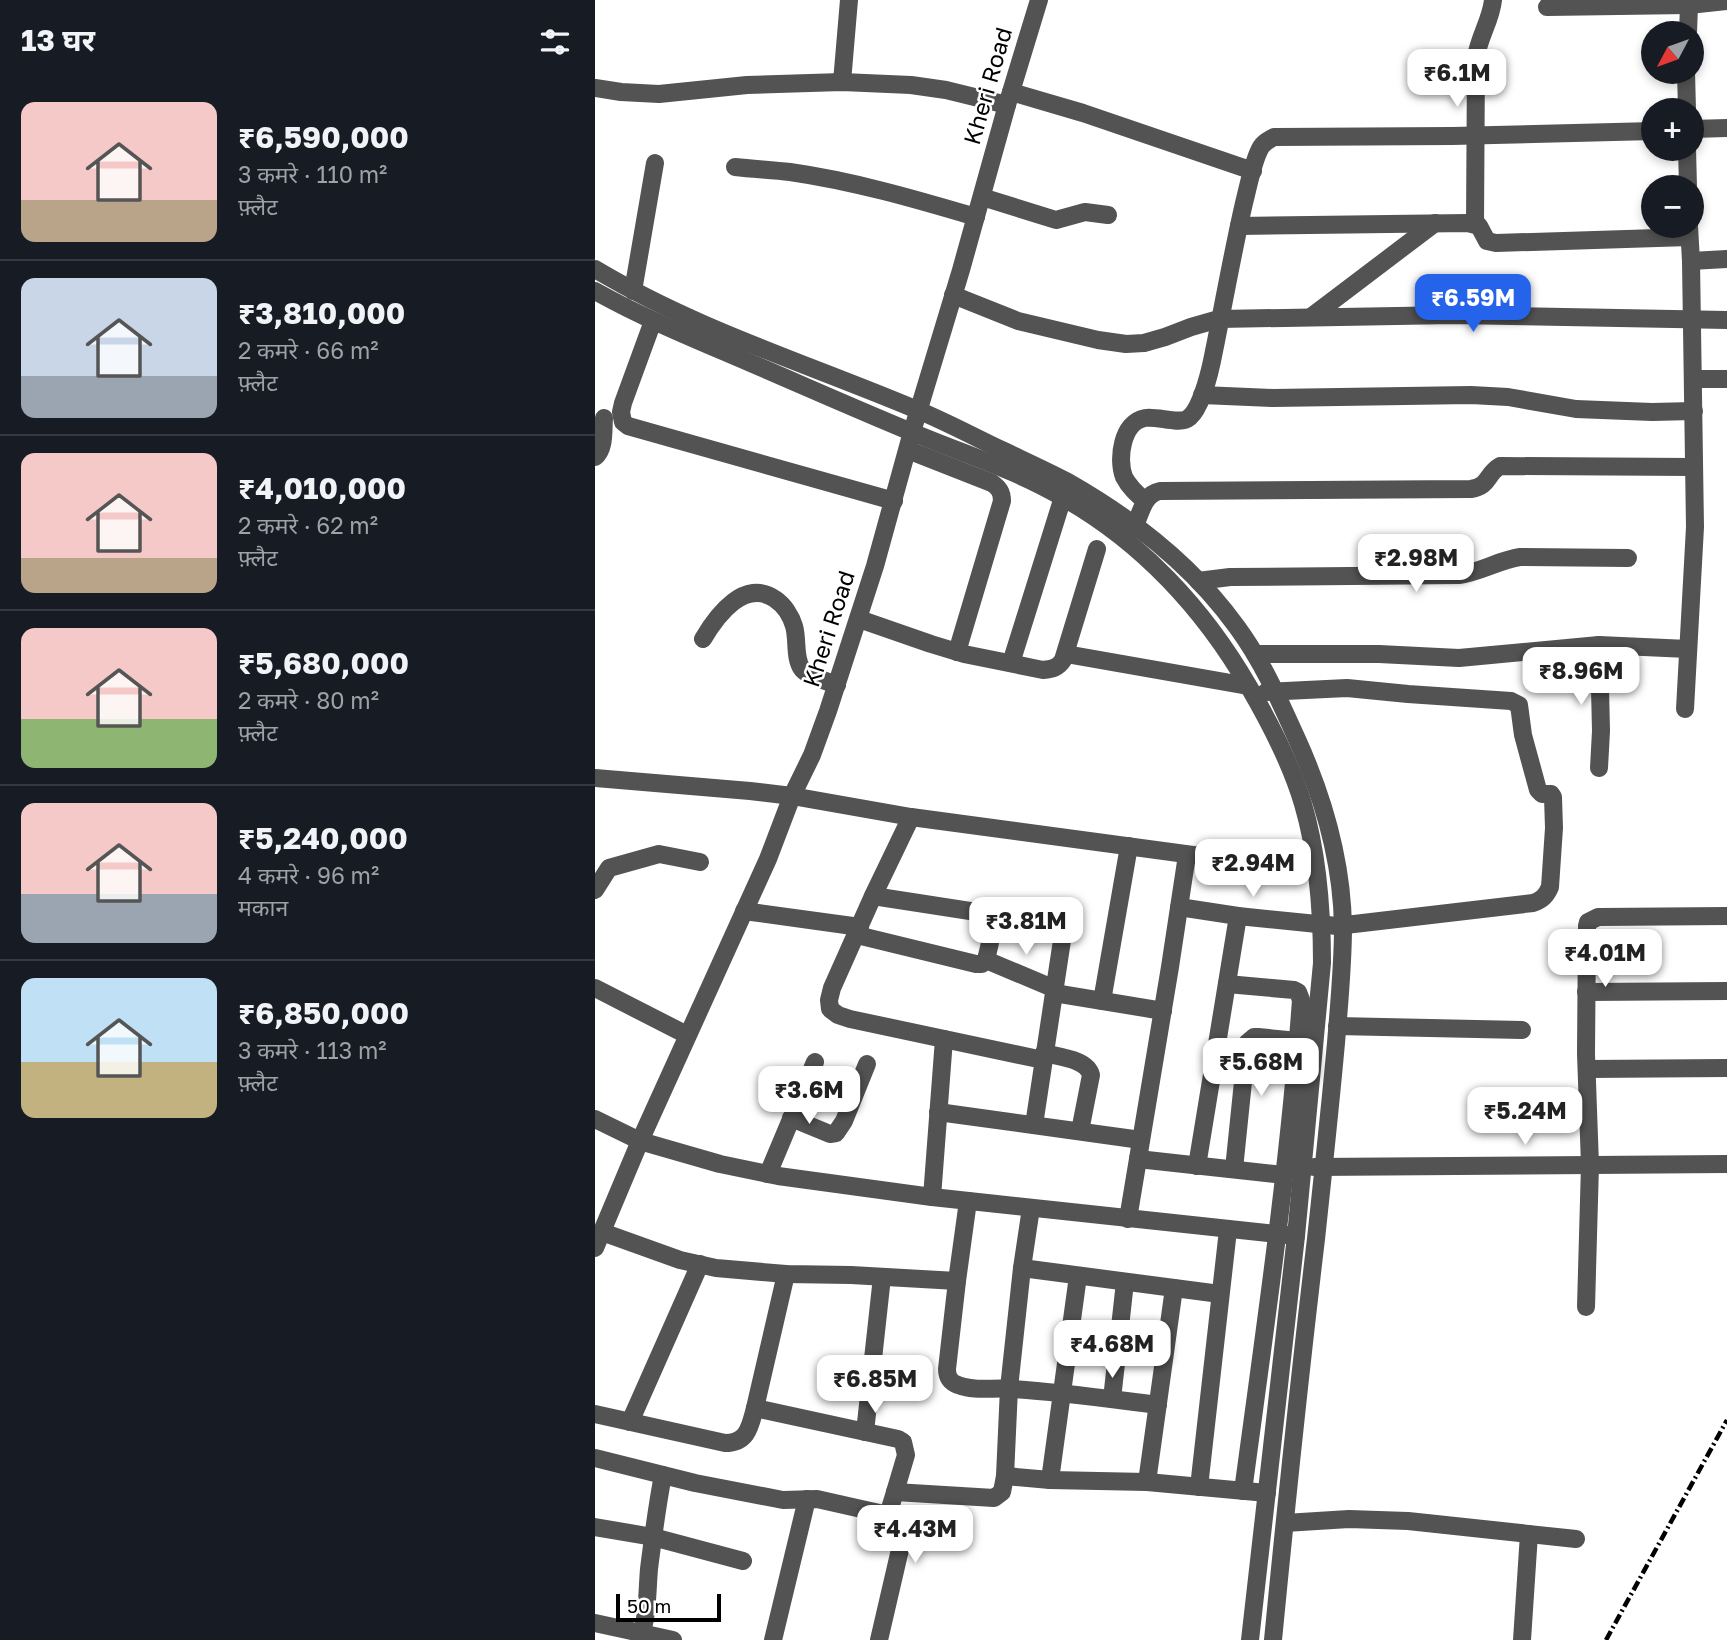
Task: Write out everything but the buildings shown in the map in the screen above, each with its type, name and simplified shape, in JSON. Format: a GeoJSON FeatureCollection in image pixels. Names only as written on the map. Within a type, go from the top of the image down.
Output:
{"type":"FeatureCollection","features":[{"type":"Feature","properties":{"kind":"street"},"geometry":{"type":"LineString","coordinates":[[842,82],[849,0]]}},
{"type":"Feature","properties":{"kind":"street","name":"Kheri Road"},"geometry":{"type":"LineString","coordinates":[[599,1240],[687,1035],[768,859],[792,796],[812,755],[837,685],[894,501],[1039,0]]}},
{"type":"Feature","properties":{"kind":"street"},"geometry":{"type":"LineString","coordinates":[[1475,224],[1476,57],[1493,0]]}},
{"type":"Feature","properties":{"kind":"street"},"geometry":{"type":"LineString","coordinates":[[1547,7],[1725,1]]}},
{"type":"Feature","properties":{"kind":"street"},"geometry":{"type":"LineString","coordinates":[[595,89],[659,93],[747,85],[842,82],[911,85],[1009,98],[1083,113],[1253,171]]}},
{"type":"Feature","properties":{"kind":"street"},"geometry":{"type":"LineString","coordinates":[[1704,129],[1727,128]]}},
{"type":"Feature","properties":{"kind":"street"},"geometry":{"type":"LineString","coordinates":[[1146,501],[1130,486],[1124,475],[1122,449],[1130,428],[1137,420],[1147,417],[1183,421],[1195,412],[1212,361],[1253,171],[1267,140],[1274,137],[1641,131]]}},
{"type":"Feature","properties":{"kind":"street"},"geometry":{"type":"LineString","coordinates":[[633,291],[655,163]]}},
{"type":"Feature","properties":{"kind":"street"},"geometry":{"type":"LineString","coordinates":[[735,167],[789,172],[862,186],[976,217]]}},
{"type":"Feature","properties":{"kind":"street"},"geometry":{"type":"LineString","coordinates":[[982,197],[1056,220],[1086,212],[1108,215]]}},
{"type":"Feature","properties":{"kind":"street"},"geometry":{"type":"LineString","coordinates":[[1311,317],[1435,223]]}},
{"type":"Feature","properties":{"kind":"street"},"geometry":{"type":"LineString","coordinates":[[1239,226],[1475,224],[1482,229],[1487,241],[1496,243],[1641,234]]}},
{"type":"Feature","properties":{"kind":"street"},"geometry":{"type":"LineString","coordinates":[[1685,709],[1695,527],[1689,238]]}},
{"type":"Feature","properties":{"kind":"street"},"geometry":{"type":"LineString","coordinates":[[1691,261],[1727,259]]}},
{"type":"Feature","properties":{"kind":"street"},"geometry":{"type":"LineString","coordinates":[[595,269],[633,291],[1063,497],[1112,530],[1161,571],[1205,621],[1260,691]]}},
{"type":"Feature","properties":{"kind":"street"},"geometry":{"type":"LineString","coordinates":[[595,291],[653,321],[914,427],[1066,481],[1135,526],[1178,560],[1237,626],[1255,654],[1260,691],[1276,739],[1303,803],[1332,926],[1337,1026],[1313,1167],[1287,1235],[1243,1491]]}},
{"type":"Feature","properties":{"kind":"street"},"geometry":{"type":"LineString","coordinates":[[953,295],[1018,321],[1126,344],[1165,338],[1219,319],[1453,315],[1727,320]]}},
{"type":"Feature","properties":{"kind":"street"},"geometry":{"type":"LineString","coordinates":[[607,418],[621,412],[653,321]]}},
{"type":"Feature","properties":{"kind":"street"},"geometry":{"type":"LineString","coordinates":[[1693,379],[1727,379]]}},
{"type":"Feature","properties":{"kind":"street"},"geometry":{"type":"LineString","coordinates":[[1202,395],[1273,398],[1471,395],[1508,397],[1576,409],[1693,411]]}},
{"type":"Feature","properties":{"kind":"street"},"geometry":{"type":"LineString","coordinates":[[595,457],[601,450],[607,418]]}},
{"type":"Feature","properties":{"kind":"street"},"geometry":{"type":"LineString","coordinates":[[607,418],[894,501]]}},
{"type":"Feature","properties":{"kind":"street"},"geometry":{"type":"LineString","coordinates":[[914,427],[981,478],[992,483],[1002,494],[957,652]]}},
{"type":"Feature","properties":{"kind":"street"},"geometry":{"type":"LineString","coordinates":[[1135,526],[1150,494],[1160,491],[1471,489],[1485,485],[1500,466],[1694,467]]}},
{"type":"Feature","properties":{"kind":"street"},"geometry":{"type":"LineString","coordinates":[[1011,663],[1063,497]]}},
{"type":"Feature","properties":{"kind":"street"},"geometry":{"type":"LineString","coordinates":[[859,619],[957,652],[1051,670],[1059,666],[1066,654],[1097,549]]}},
{"type":"Feature","properties":{"kind":"street"},"geometry":{"type":"LineString","coordinates":[[1198,581],[1230,578],[1459,575],[1520,557],[1628,558]]}},
{"type":"Feature","properties":{"kind":"street"},"geometry":{"type":"LineString","coordinates":[[703,639],[715,620],[736,601],[752,593],[766,594],[781,604],[791,617],[802,668],[807,673],[837,685]]}},
{"type":"Feature","properties":{"kind":"street"},"geometry":{"type":"LineString","coordinates":[[1255,654],[1379,654],[1459,658],[1599,645],[1688,649]]}},
{"type":"Feature","properties":{"kind":"street"},"geometry":{"type":"LineString","coordinates":[[1599,645],[1599,768]]}},
{"type":"Feature","properties":{"kind":"street"},"geometry":{"type":"LineString","coordinates":[[1066,654],[1260,691],[1368,689],[1511,701],[1519,705],[1523,736],[1538,790],[1553,797],[1552,874],[1547,895],[1541,901],[1332,926],[1179,907]]}},
{"type":"Feature","properties":{"kind":"street"},"geometry":{"type":"LineString","coordinates":[[595,778],[750,790],[911,817],[1290,868]]}},
{"type":"Feature","properties":{"kind":"street"},"geometry":{"type":"LineString","coordinates":[[911,817],[832,989],[830,1009],[850,1019],[1083,1064],[1090,1070],[1091,1075],[1080,1131]]}},
{"type":"Feature","properties":{"kind":"street"},"geometry":{"type":"LineString","coordinates":[[1102,1001],[1129,846]]}},
{"type":"Feature","properties":{"kind":"street"},"geometry":{"type":"LineString","coordinates":[[595,890],[609,868],[659,854],[700,863]]}},
{"type":"Feature","properties":{"kind":"street"},"geometry":{"type":"LineString","coordinates":[[1128,1219],[1187,855]]}},
{"type":"Feature","properties":{"kind":"street"},"geometry":{"type":"LineString","coordinates":[[744,911],[858,931],[976,964],[982,964],[986,960],[992,926],[988,916],[873,896]]}},
{"type":"Feature","properties":{"kind":"street"},"geometry":{"type":"LineString","coordinates":[[1034,1125],[1066,914]]}},
{"type":"Feature","properties":{"kind":"street"},"geometry":{"type":"LineString","coordinates":[[1198,1166],[1238,916]]}},
{"type":"Feature","properties":{"kind":"street"},"geometry":{"type":"LineString","coordinates":[[1586,1307],[1590,1165],[1585,932],[1588,922],[1593,919],[1727,916]]}},
{"type":"Feature","properties":{"kind":"street"},"geometry":{"type":"LineString","coordinates":[[1273,1640],[1295,1419],[1313,1167],[1321,976],[1332,926]]}},
{"type":"Feature","properties":{"kind":"street"},"geometry":{"type":"LineString","coordinates":[[986,960],[1054,991],[1163,1011]]}},
{"type":"Feature","properties":{"kind":"street"},"geometry":{"type":"LineString","coordinates":[[1227,984],[1294,990],[1299,992],[1301,1000],[1284,1175],[1287,1235],[1267,1493],[1250,1640]]}},
{"type":"Feature","properties":{"kind":"street"},"geometry":{"type":"LineString","coordinates":[[595,988],[687,1035]]}},
{"type":"Feature","properties":{"kind":"street"},"geometry":{"type":"LineString","coordinates":[[1586,992],[1727,991]]}},
{"type":"Feature","properties":{"kind":"street"},"geometry":{"type":"LineString","coordinates":[[1337,1026],[1522,1030]]}},
{"type":"Feature","properties":{"kind":"street"},"geometry":{"type":"LineString","coordinates":[[1234,1169],[1247,1044],[1254,1037],[1298,1041]]}},
{"type":"Feature","properties":{"kind":"street"},"geometry":{"type":"LineString","coordinates":[[932,1197],[944,1039]]}},
{"type":"Feature","properties":{"kind":"street"},"geometry":{"type":"LineString","coordinates":[[768,1174],[815,1062]]}},
{"type":"Feature","properties":{"kind":"street"},"geometry":{"type":"LineString","coordinates":[[791,1118],[830,1134],[836,1133],[844,1121],[867,1064]]}},
{"type":"Feature","properties":{"kind":"street"},"geometry":{"type":"LineString","coordinates":[[1587,1069],[1727,1068]]}},
{"type":"Feature","properties":{"kind":"street"},"geometry":{"type":"LineString","coordinates":[[938,1112],[1141,1140]]}},
{"type":"Feature","properties":{"kind":"street"},"geometry":{"type":"LineString","coordinates":[[595,1119],[640,1141],[720,1164],[768,1174],[968,1202],[1287,1235]]}},
{"type":"Feature","properties":{"kind":"street"},"geometry":{"type":"LineString","coordinates":[[1138,1159],[1284,1175]]}},
{"type":"Feature","properties":{"kind":"street"},"geometry":{"type":"LineString","coordinates":[[1313,1167],[1727,1164]]}},
{"type":"Feature","properties":{"kind":"street"},"geometry":{"type":"LineString","coordinates":[[968,1202],[947,1376],[951,1381],[967,1388],[1009,1388],[1158,1405]]}},
{"type":"Feature","properties":{"kind":"street"},"geometry":{"type":"LineString","coordinates":[[895,1492],[994,1498],[1002,1492],[1009,1388],[1031,1208]]}},
{"type":"Feature","properties":{"kind":"street"},"geometry":{"type":"LineString","coordinates":[[1199,1487],[1228,1230]]}},
{"type":"Feature","properties":{"kind":"street"},"geometry":{"type":"LineString","coordinates":[[599,1240],[726,1269],[786,1274],[957,1280]]}},
{"type":"Feature","properties":{"kind":"street"},"geometry":{"type":"LineString","coordinates":[[630,1422],[699,1264]]}},
{"type":"Feature","properties":{"kind":"street"},"geometry":{"type":"LineString","coordinates":[[1022,1268],[1220,1294]]}},
{"type":"Feature","properties":{"kind":"street"},"geometry":{"type":"LineString","coordinates":[[595,1414],[725,1443],[735,1443],[743,1438],[755,1408],[786,1274]]}},
{"type":"Feature","properties":{"kind":"street"},"geometry":{"type":"LineString","coordinates":[[1050,1480],[1078,1276]]}},
{"type":"Feature","properties":{"kind":"street"},"geometry":{"type":"LineString","coordinates":[[865,1432],[882,1277]]}},
{"type":"Feature","properties":{"kind":"street"},"geometry":{"type":"LineString","coordinates":[[1112,1399],[1125,1282]]}},
{"type":"Feature","properties":{"kind":"street"},"geometry":{"type":"LineString","coordinates":[[1147,1482],[1174,1288]]}},
{"type":"Feature","properties":{"kind":"street"},"geometry":{"type":"LineString","coordinates":[[755,1408],[903,1442],[907,1455],[888,1515]]}},
{"type":"Feature","properties":{"kind":"street"},"geometry":{"type":"LineString","coordinates":[[595,1458],[695,1483],[783,1500],[817,1499],[888,1515],[903,1524],[904,1533],[879,1640]]}},
{"type":"Feature","properties":{"kind":"street"},"geometry":{"type":"LineString","coordinates":[[640,1636],[663,1475]]}},
{"type":"Feature","properties":{"kind":"street"},"geometry":{"type":"LineString","coordinates":[[1005,1476],[1147,1482],[1267,1493]]}},
{"type":"Feature","properties":{"kind":"street"},"geometry":{"type":"LineString","coordinates":[[773,1640],[807,1499]]}},
{"type":"Feature","properties":{"kind":"street"},"geometry":{"type":"LineString","coordinates":[[1285,1523],[1323,1520],[1408,1521],[1576,1539]]}},
{"type":"Feature","properties":{"kind":"street"},"geometry":{"type":"LineString","coordinates":[[595,1527],[653,1537],[743,1561]]}},
{"type":"Feature","properties":{"kind":"street"},"geometry":{"type":"LineString","coordinates":[[1522,1640],[1529,1534]]}},
{"type":"Feature","properties":{"kind":"street"},"geometry":{"type":"LineString","coordinates":[[595,1623],[640,1636],[673,1640]]}},
{"type":"Feature","properties":{"kind":"railway"},"geometry":{"type":"LineString","coordinates":[[1606,1640],[1727,1420]]}}]}
